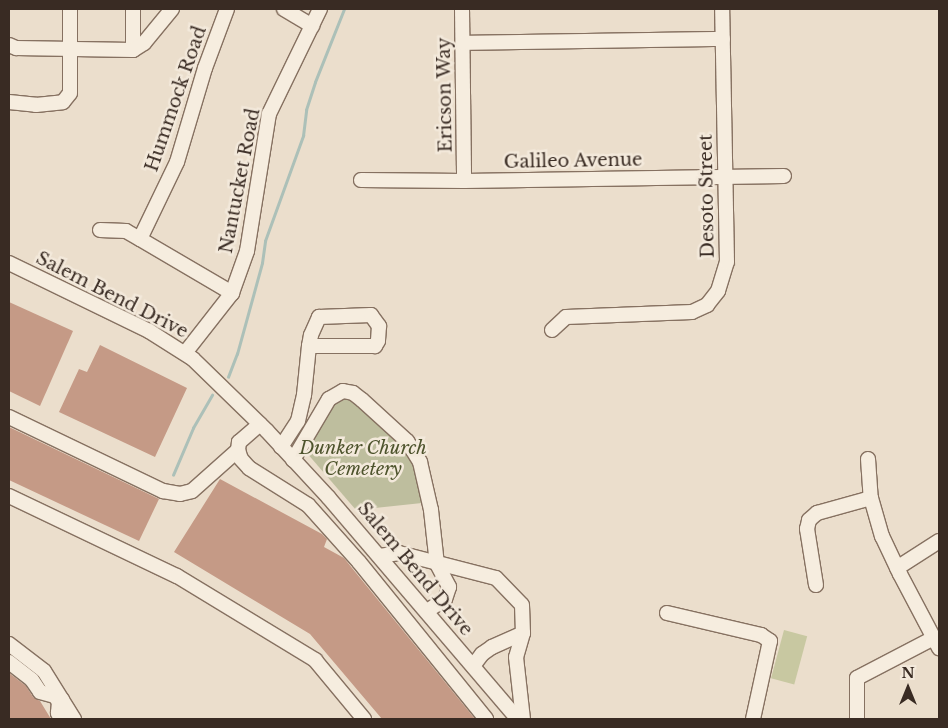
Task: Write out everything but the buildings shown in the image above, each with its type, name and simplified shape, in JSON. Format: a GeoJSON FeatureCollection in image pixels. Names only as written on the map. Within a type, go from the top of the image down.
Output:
{"type":"FeatureCollection","features":[{"type":"Feature","properties":{"kind":"street"},"geometry":{"type":"LineString","coordinates":[[9,102],[36,105],[63,102],[70,93],[70,9]]}},
{"type":"Feature","properties":{"kind":"street"},"geometry":{"type":"LineString","coordinates":[[132,9],[133,50]]}},
{"type":"Feature","properties":{"kind":"street"},"geometry":{"type":"LineString","coordinates":[[9,46],[16,48],[70,50],[133,50],[144,43],[172,9]]}},
{"type":"Feature","properties":{"kind":"street","name":"Hummock Road"},"geometry":{"type":"LineString","coordinates":[[140,239],[177,162],[205,68],[226,9]]}},
{"type":"Feature","properties":{"kind":"street"},"geometry":{"type":"LineString","coordinates":[[284,9],[312,26]]}},
{"type":"Feature","properties":{"kind":"street","name":"Nantucket Road"},"geometry":{"type":"LineString","coordinates":[[185,353],[232,293],[247,251],[269,114],[320,9]]}},
{"type":"Feature","properties":{"kind":"street","name":"Ericson Way"},"geometry":{"type":"LineString","coordinates":[[462,9],[464,181]]}},
{"type":"Feature","properties":{"kind":"street","name":"Desoto Street"},"geometry":{"type":"LineString","coordinates":[[552,330],[566,317],[692,312],[707,305],[718,291],[728,262],[724,177],[722,9]]}},
{"type":"Feature","properties":{"kind":"street"},"geometry":{"type":"LineString","coordinates":[[463,43],[723,39]]}},
{"type":"Feature","properties":{"kind":"street","name":"Galileo Avenue"},"geometry":{"type":"LineString","coordinates":[[361,180],[464,181],[784,176]]}},
{"type":"Feature","properties":{"kind":"street"},"geometry":{"type":"LineString","coordinates":[[100,230],[126,231],[232,293]]}},
{"type":"Feature","properties":{"kind":"street","name":"Salem Bend Drive"},"geometry":{"type":"LineString","coordinates":[[9,263],[142,327],[185,353],[260,424],[293,460],[380,556],[518,719]]}},
{"type":"Feature","properties":{"kind":"street"},"geometry":{"type":"LineString","coordinates":[[281,447],[298,421],[304,395],[309,346],[314,325],[319,317],[371,315],[379,326],[378,341],[375,346],[309,346]]}},
{"type":"Feature","properties":{"kind":"street"},"geometry":{"type":"LineString","coordinates":[[293,460],[329,398],[343,391],[353,393],[393,428],[418,456],[431,510],[437,564],[449,587],[446,599],[427,611]]}},
{"type":"Feature","properties":{"kind":"street"},"geometry":{"type":"LineString","coordinates":[[9,417],[163,491],[180,494],[192,491],[238,450]]}},
{"type":"Feature","properties":{"kind":"street"},"geometry":{"type":"LineString","coordinates":[[260,424],[239,442],[238,450],[241,459],[248,468],[308,505],[358,562],[486,719]]}},
{"type":"Feature","properties":{"kind":"street"},"geometry":{"type":"LineString","coordinates":[[858,719],[857,678],[937,643],[882,536],[872,498],[868,459]]}},
{"type":"Feature","properties":{"kind":"street"},"geometry":{"type":"LineString","coordinates":[[9,496],[177,576],[315,660],[364,719]]}},
{"type":"Feature","properties":{"kind":"street"},"geometry":{"type":"LineString","coordinates":[[816,585],[807,529],[809,520],[817,513],[872,498]]}},
{"type":"Feature","properties":{"kind":"street"},"geometry":{"type":"LineString","coordinates":[[897,568],[939,541]]}},
{"type":"Feature","properties":{"kind":"street"},"geometry":{"type":"LineString","coordinates":[[380,556],[399,554],[496,578],[522,605],[523,633],[516,657],[523,719]]}},
{"type":"Feature","properties":{"kind":"street"},"geometry":{"type":"LineString","coordinates":[[667,613],[761,635],[770,641],[753,719]]}},
{"type":"Feature","properties":{"kind":"street"},"geometry":{"type":"LineString","coordinates":[[473,666],[482,654],[492,647],[523,633]]}},
{"type":"Feature","properties":{"kind":"street"},"geometry":{"type":"LineString","coordinates":[[9,644],[44,671],[60,701],[58,713],[61,719]]}},
{"type":"Feature","properties":{"kind":"street"},"geometry":{"type":"LineString","coordinates":[[9,662],[32,680],[40,692],[55,696],[74,719]]}},
{"type":"Feature","properties":{"kind":"green space","name":"Dunker Church Cemetery"},"geometry":{"type":"Polygon","coordinates":[[[349,395],[388,428],[412,459],[422,503],[356,510],[306,452],[336,398],[349,395]]]}},
{"type":"Feature","properties":{"kind":"green space"},"geometry":{"type":"Polygon","coordinates":[[[784,630],[807,636],[794,685],[771,678],[784,630]]]}},
{"type":"Feature","properties":{"kind":"waterway"},"geometry":{"type":"LineString","coordinates":[[228,377],[237,354],[262,263],[265,241],[303,136],[306,110],[344,9]]}},
{"type":"Feature","properties":{"kind":"waterway"},"geometry":{"type":"LineString","coordinates":[[173,475],[193,428],[212,395]]}}]}
